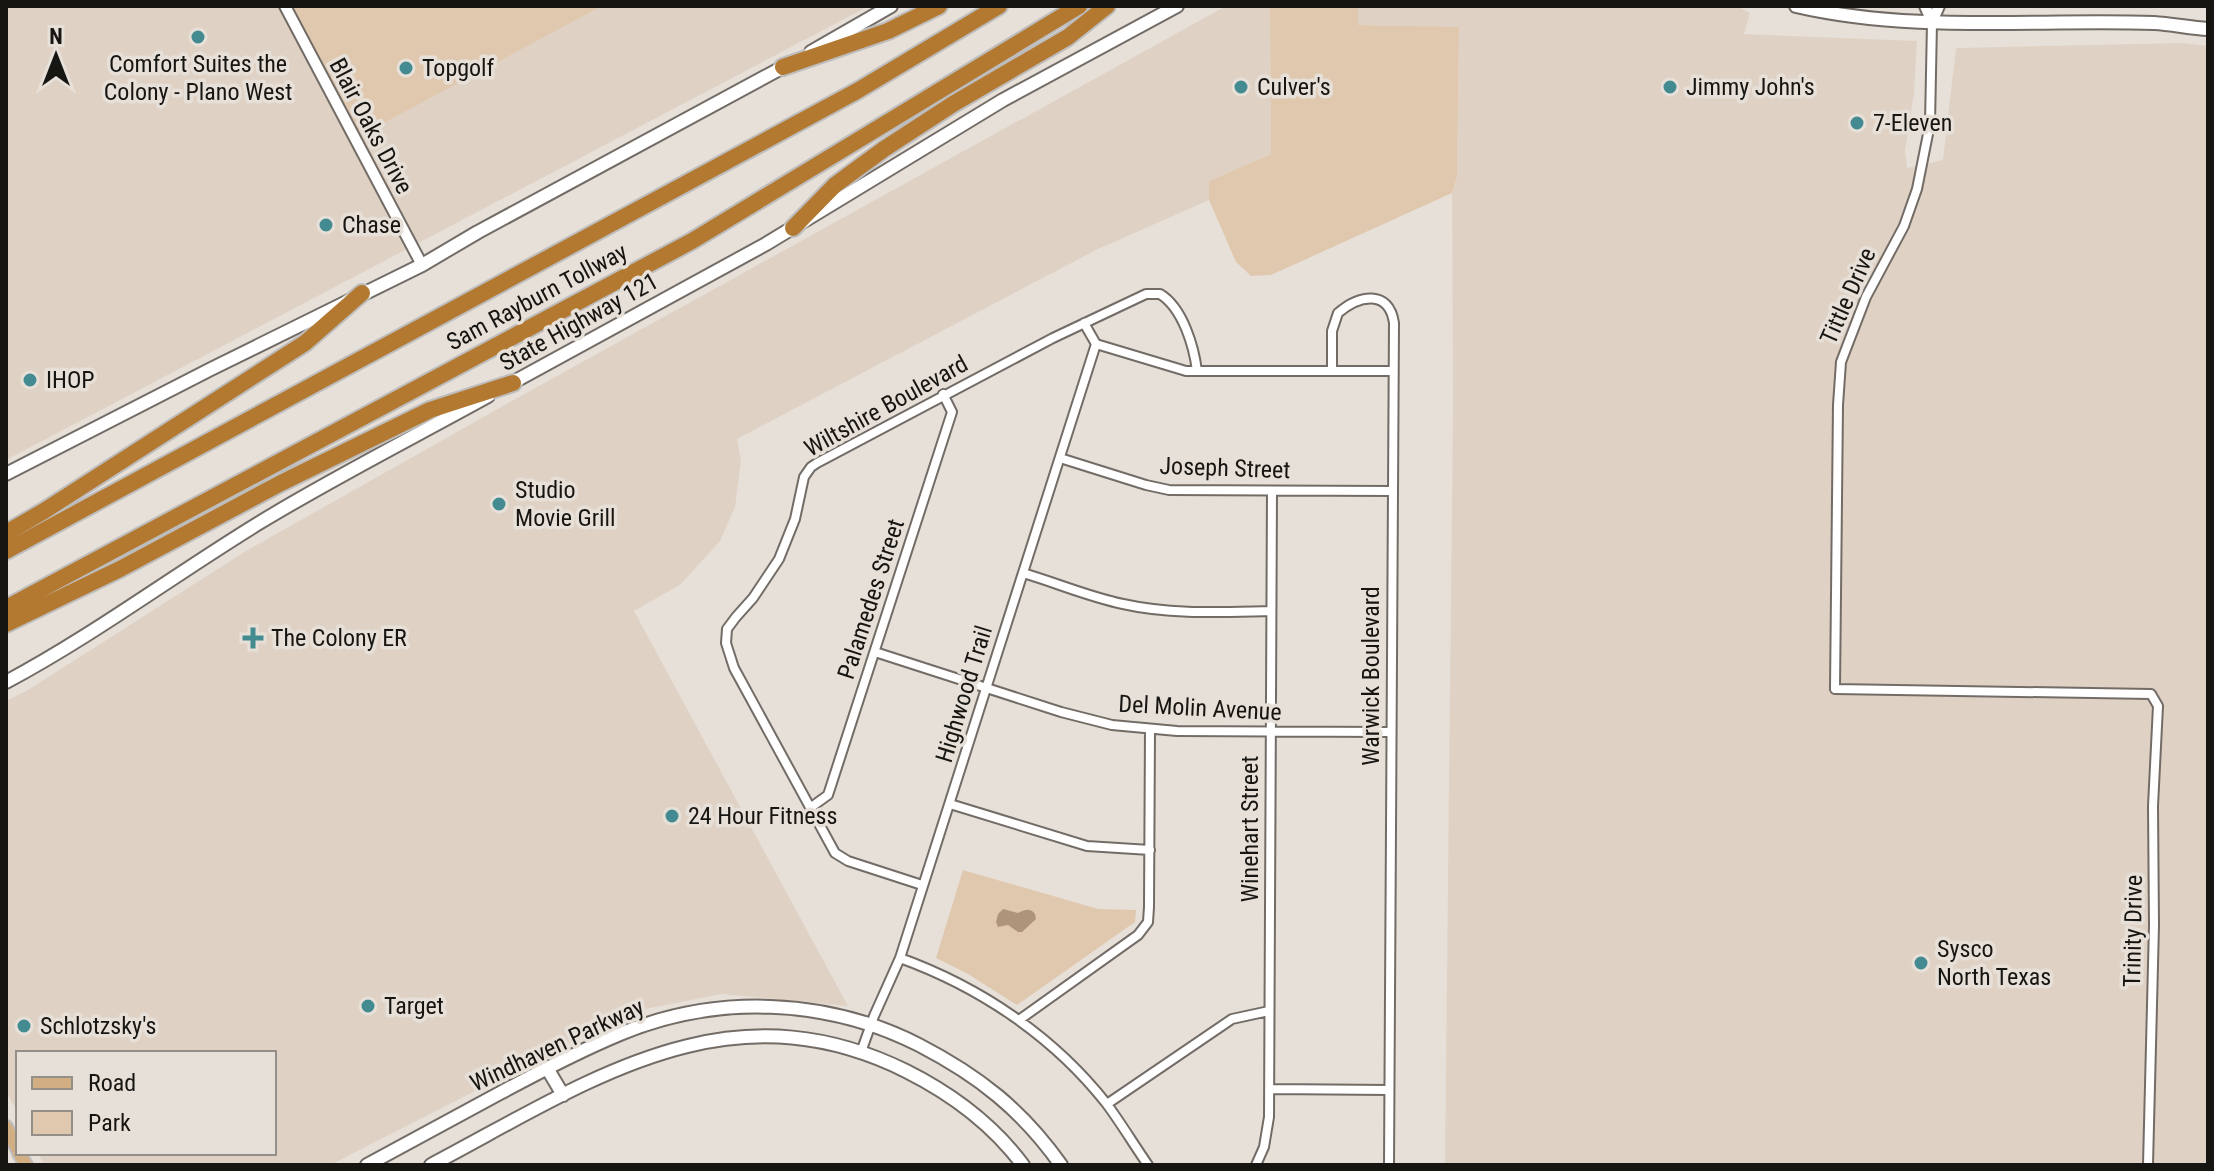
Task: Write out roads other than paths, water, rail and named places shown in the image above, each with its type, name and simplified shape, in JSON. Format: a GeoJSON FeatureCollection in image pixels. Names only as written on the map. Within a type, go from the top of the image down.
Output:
{"type":"FeatureCollection","features":[{"type":"Feature","properties":{"kind":"highway"},"geometry":{"type":"LineString","coordinates":[[783,67],[888,31],[939,6]]}},
{"type":"Feature","properties":{"kind":"highway","name":"Sam Rayburn Tollway"},"geometry":{"type":"LineString","coordinates":[[6,551],[857,91],[999,6]]}},
{"type":"Feature","properties":{"kind":"highway","name":"Sam Rayburn Tollway"},"geometry":{"type":"LineString","coordinates":[[6,608],[692,241],[1079,6]]}},
{"type":"Feature","properties":{"kind":"highway"},"geometry":{"type":"LineString","coordinates":[[793,228],[835,185],[884,149],[953,104],[1068,37],[1107,6]]}},
{"type":"Feature","properties":{"kind":"highway"},"geometry":{"type":"LineString","coordinates":[[6,533],[305,343],[362,293]]}},
{"type":"Feature","properties":{"kind":"highway"},"geometry":{"type":"LineString","coordinates":[[6,624],[430,410],[513,383]]}},
{"type":"Feature","properties":{"kind":"main road"},"geometry":{"type":"LineString","coordinates":[[6,474],[422,265],[891,6]]}},
{"type":"Feature","properties":{"kind":"main road","name":"State Highway 121"},"geometry":{"type":"LineString","coordinates":[[6,682],[279,512],[793,228],[1003,100],[1177,6]]}},
{"type":"Feature","properties":{"kind":"main road"},"geometry":{"type":"LineString","coordinates":[[1796,6],[1863,19],[2158,23],[2208,29]]}},
{"type":"Feature","properties":{"kind":"main road","name":"Windhaven Parkway"},"geometry":{"type":"LineString","coordinates":[[367,1165],[547,1068],[621,1033],[670,1017],[748,1007],[799,1008],[843,1016],[892,1032],[942,1057],[988,1086],[1030,1125],[1061,1165]]}},
{"type":"Feature","properties":{"kind":"main road","name":"Windhaven Parkway"},"geometry":{"type":"LineString","coordinates":[[431,1165],[563,1095],[642,1058],[712,1041],[762,1036],[817,1041],[861,1052],[919,1078],[960,1104],[1000,1138],[1023,1165]]}},
{"type":"Feature","properties":{"kind":"main road"},"geometry":{"type":"LineString","coordinates":[[547,1068],[563,1095]]}},
{"type":"Feature","properties":{"kind":"main road"},"geometry":{"type":"LineString","coordinates":[[6,1127],[16,1146]]}},
{"type":"Feature","properties":{"kind":"street","name":"Blair Oaks Drive"},"geometry":{"type":"LineString","coordinates":[[285,6],[422,265]]}},
{"type":"Feature","properties":{"kind":"street"},"geometry":{"type":"LineString","coordinates":[[1925,6],[1932,22]]}},
{"type":"Feature","properties":{"kind":"street"},"geometry":{"type":"LineString","coordinates":[[1932,22],[1939,6]]}},
{"type":"Feature","properties":{"kind":"street","name":"Tittle Drive"},"geometry":{"type":"LineString","coordinates":[[1932,22],[1930,124],[1917,189],[1904,226],[1866,297],[1841,362],[1835,689],[2151,694],[2154,698]]}},
{"type":"Feature","properties":{"kind":"street","name":"Wiltshire Boulevard"},"geometry":{"type":"LineString","coordinates":[[922,885],[840,858],[833,850],[730,659],[727,629],[764,584],[779,559],[795,519],[804,477],[811,467],[943,394],[1141,295],[1163,295],[1172,305],[1193,347],[1197,371]]}},
{"type":"Feature","properties":{"kind":"street","name":"Warwick Boulevard"},"geometry":{"type":"LineString","coordinates":[[1332,371],[1334,318],[1348,306],[1365,299],[1374,298],[1385,303],[1393,315],[1389,1165]]}},
{"type":"Feature","properties":{"kind":"street"},"geometry":{"type":"LineString","coordinates":[[1084,323],[1096,344],[1177,369],[1393,371]]}},
{"type":"Feature","properties":{"kind":"street","name":"Highwood Trail"},"geometry":{"type":"LineString","coordinates":[[861,1052],[870,1024],[900,958],[1096,344]]}},
{"type":"Feature","properties":{"kind":"street","name":"Palamedes Street"},"geometry":{"type":"LineString","coordinates":[[810,808],[828,795],[875,652],[952,412],[943,394]]}},
{"type":"Feature","properties":{"kind":"street","name":"Joseph Street"},"geometry":{"type":"LineString","coordinates":[[1060,458],[1169,490],[1392,491]]}},
{"type":"Feature","properties":{"kind":"street","name":"Winehart Street"},"geometry":{"type":"LineString","coordinates":[[1256,1165],[1267,1137],[1269,1089],[1272,491]]}},
{"type":"Feature","properties":{"kind":"street"},"geometry":{"type":"LineString","coordinates":[[1023,573],[1112,602],[1145,608],[1271,611]]}},
{"type":"Feature","properties":{"kind":"street","name":"Del Molin Avenue"},"geometry":{"type":"LineString","coordinates":[[875,652],[1094,721],[1150,730],[1391,732]]}},
{"type":"Feature","properties":{"kind":"street","name":"Trinity Drive"},"geometry":{"type":"LineString","coordinates":[[2148,1165],[2154,925],[2153,806],[2158,706],[2154,698]]}},
{"type":"Feature","properties":{"kind":"street"},"geometry":{"type":"LineString","coordinates":[[1019,1020],[1144,930],[1149,916],[1150,730]]}},
{"type":"Feature","properties":{"kind":"street"},"geometry":{"type":"LineString","coordinates":[[950,804],[1087,846],[1150,850]]}},
{"type":"Feature","properties":{"kind":"street"},"geometry":{"type":"LineString","coordinates":[[900,958],[972,990],[1019,1020],[1059,1053],[1107,1104],[1148,1165]]}},
{"type":"Feature","properties":{"kind":"street"},"geometry":{"type":"LineString","coordinates":[[1107,1104],[1232,1019],[1269,1011]]}},
{"type":"Feature","properties":{"kind":"street"},"geometry":{"type":"LineString","coordinates":[[1269,1089],[1389,1090]]}},
{"type":"Feature","properties":{"kind":"place","name":"Comfort Suites the Colony - Plano West"},"geometry":{"type":"Point","coordinates":[198,37]}},
{"type":"Feature","properties":{"kind":"place","name":"Topgolf"},"geometry":{"type":"Point","coordinates":[406,68]}},
{"type":"Feature","properties":{"kind":"place","name":"Culver's"},"geometry":{"type":"Point","coordinates":[1241,87]}},
{"type":"Feature","properties":{"kind":"place","name":"Jimmy John's"},"geometry":{"type":"Point","coordinates":[1670,87]}},
{"type":"Feature","properties":{"kind":"place","name":"7-Eleven"},"geometry":{"type":"Point","coordinates":[1857,123]}},
{"type":"Feature","properties":{"kind":"place","name":"Chase"},"geometry":{"type":"Point","coordinates":[326,225]}},
{"type":"Feature","properties":{"kind":"place","name":"IHOP"},"geometry":{"type":"Point","coordinates":[30,380]}},
{"type":"Feature","properties":{"kind":"place","name":"Studio Movie Grill"},"geometry":{"type":"Point","coordinates":[499,504]}},
{"type":"Feature","properties":{"kind":"place","name":"The Colony ER"},"geometry":{"type":"Point","coordinates":[253,638]}},
{"type":"Feature","properties":{"kind":"place","name":"24 Hour Fitness"},"geometry":{"type":"Point","coordinates":[672,816]}},
{"type":"Feature","properties":{"kind":"place","name":"Sysco North Texas"},"geometry":{"type":"Point","coordinates":[1921,963]}},
{"type":"Feature","properties":{"kind":"place","name":"Target"},"geometry":{"type":"Point","coordinates":[368,1006]}},
{"type":"Feature","properties":{"kind":"place","name":"Schlotzsky's"},"geometry":{"type":"Point","coordinates":[24,1026]}}]}
